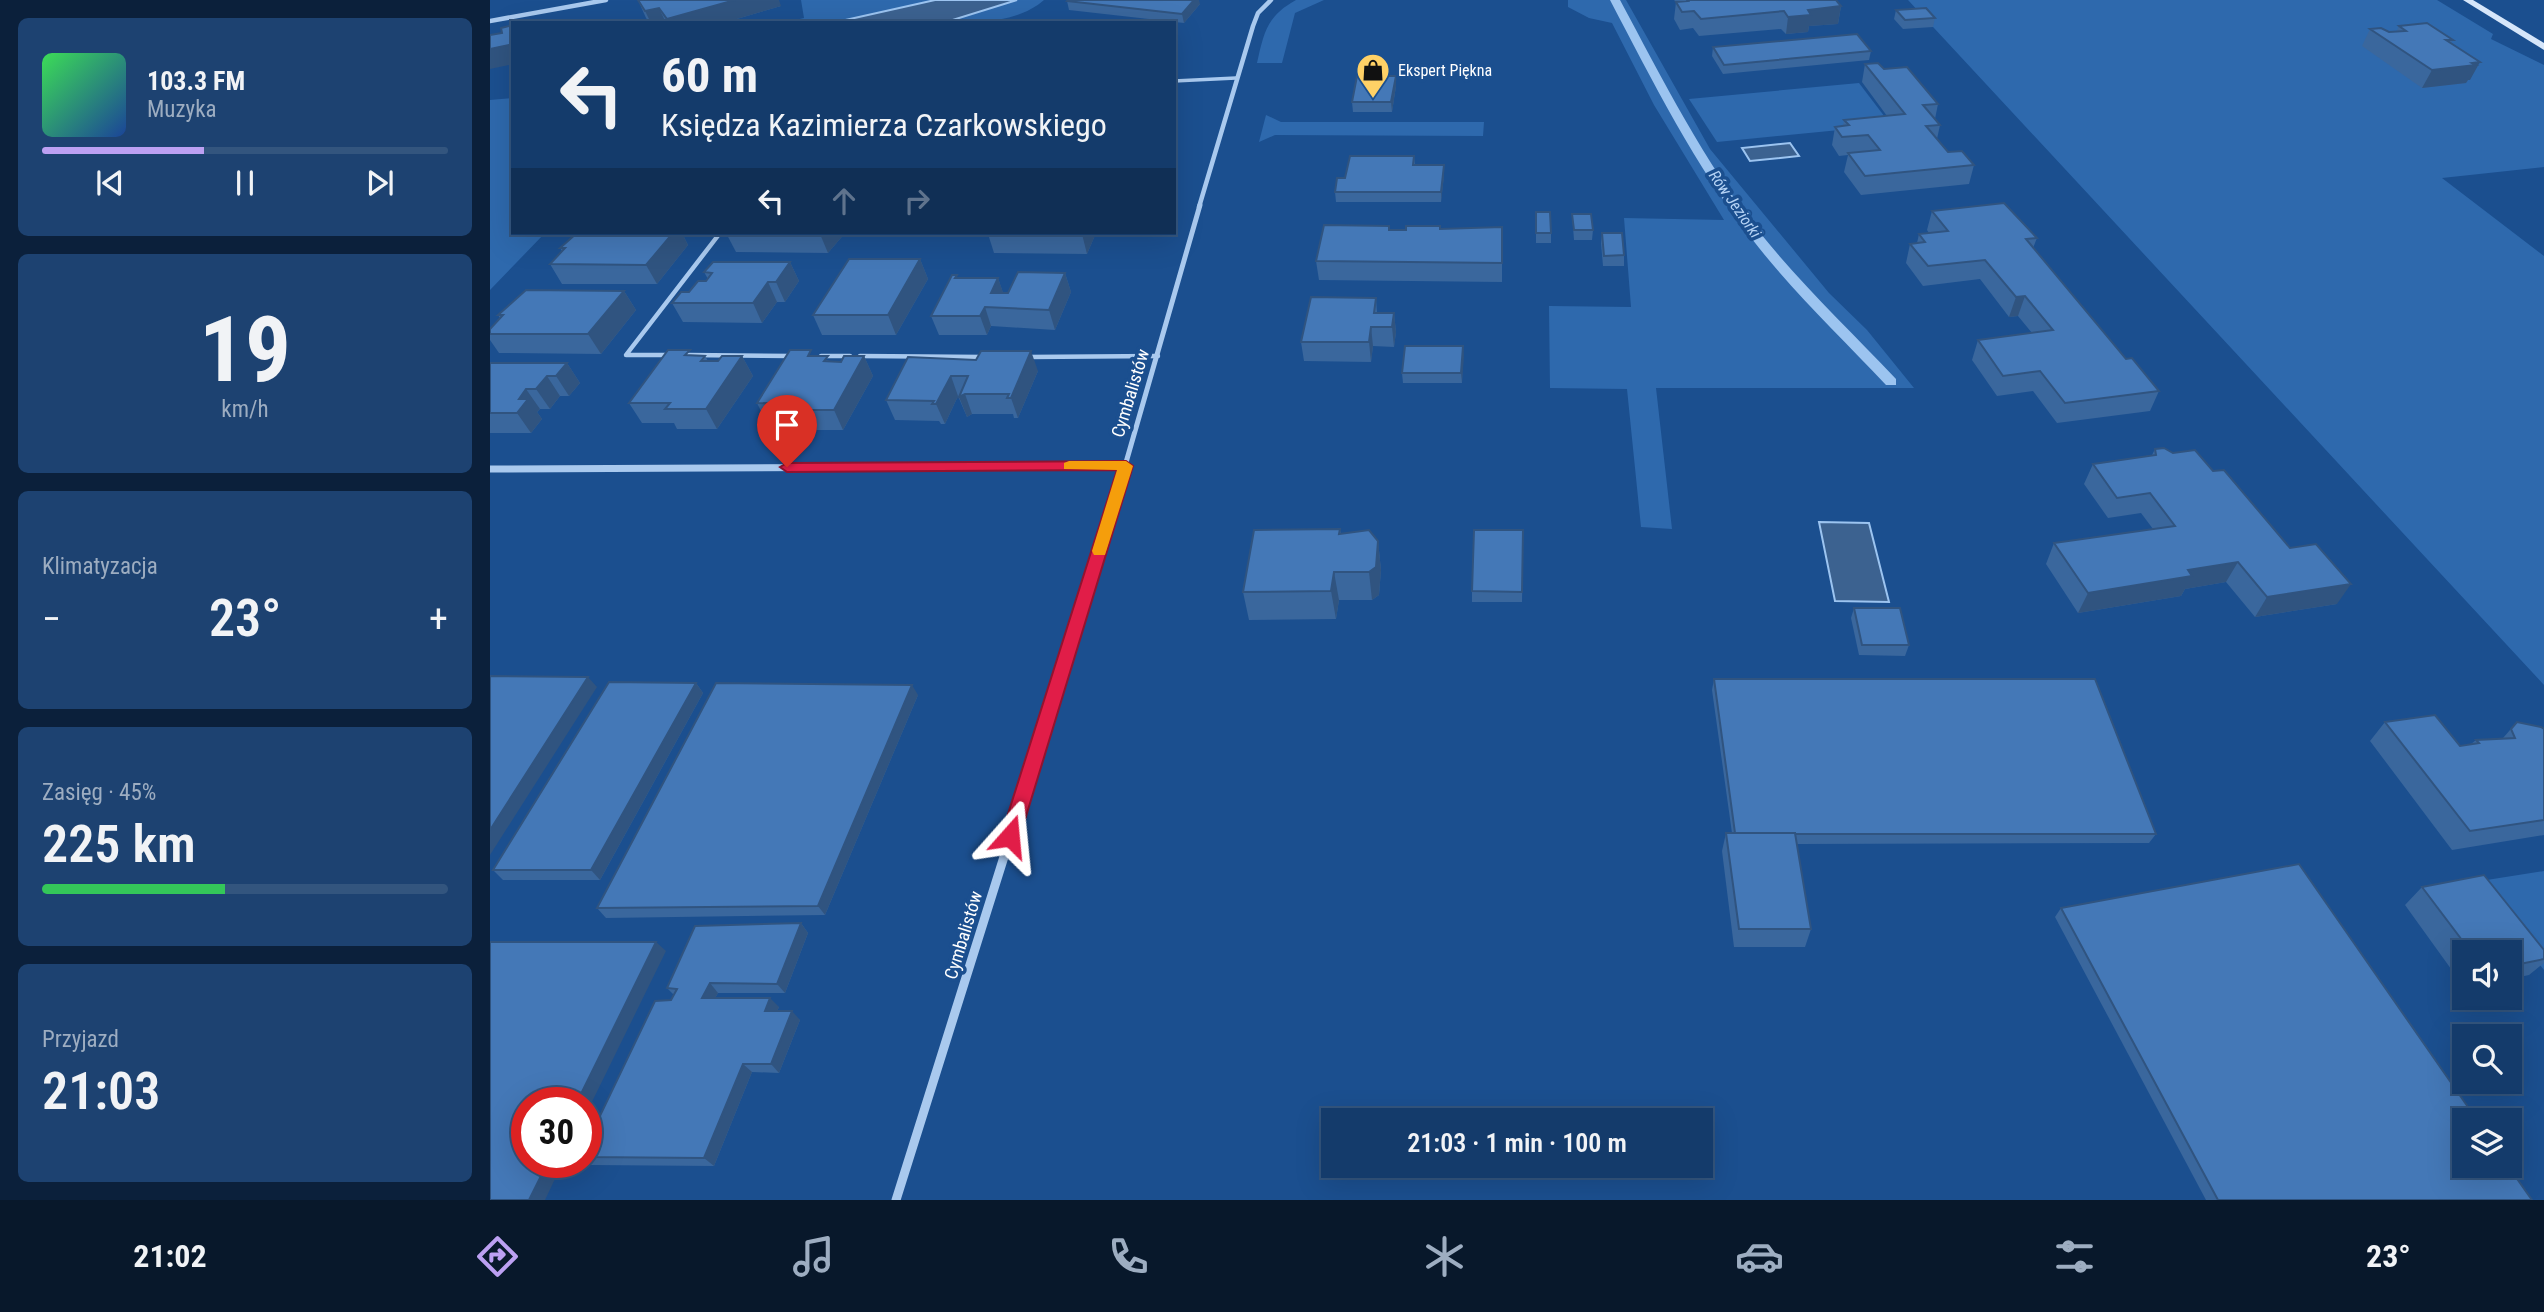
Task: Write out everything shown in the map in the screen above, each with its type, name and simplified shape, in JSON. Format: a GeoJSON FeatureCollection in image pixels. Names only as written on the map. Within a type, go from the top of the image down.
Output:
{"type":"FeatureCollection","features":[{"type":"Feature","properties":{"kind":"street"},"geometry":{"type":"LineString","coordinates":[[490,20],[606,0]]}},
{"type":"Feature","properties":{"kind":"street","name":"Cymbalistów"},"geometry":{"type":"LineString","coordinates":[[896,1200],[1126,466],[1236,78],[1258,13],[1271,0]]}},
{"type":"Feature","properties":{"kind":"street"},"geometry":{"type":"LineString","coordinates":[[2466,0],[2544,47]]}},
{"type":"Feature","properties":{"kind":"street"},"geometry":{"type":"LineString","coordinates":[[490,469],[1126,466]]}},
{"type":"Feature","properties":{"kind":"lane"},"geometry":{"type":"LineString","coordinates":[[1176,81],[1236,78]]}},
{"type":"Feature","properties":{"kind":"lane"},"geometry":{"type":"LineString","coordinates":[[718,235],[626,355],[793,356]]}},
{"type":"Feature","properties":{"kind":"lane"},"geometry":{"type":"LineString","coordinates":[[807,356],[989,357]]}},
{"type":"Feature","properties":{"kind":"lane"},"geometry":{"type":"LineString","coordinates":[[1017,357],[1158,356]]}},
{"type":"Feature","properties":{"kind":"shaded area"},"geometry":{"type":"Polygon","coordinates":[[[801,0],[935,0],[841,21],[791,21],[804,18],[801,0]]]}},
{"type":"Feature","properties":{"kind":"shaded area"},"geometry":{"type":"Polygon","coordinates":[[[935,0],[1017,0],[949,21],[841,21],[935,0]]]}},
{"type":"Feature","properties":{"kind":"shaded area"},"geometry":{"type":"Polygon","coordinates":[[[1017,0],[1044,0],[1022,13],[996,20],[949,21],[1017,0]]]}},
{"type":"Feature","properties":{"kind":"shaded area"},"geometry":{"type":"Polygon","coordinates":[[[1296,0],[1324,0],[1295,13],[1282,63],[1257,63],[1268,26],[1279,12],[1296,0]]]}},
{"type":"Feature","properties":{"kind":"shaded area"},"geometry":{"type":"Polygon","coordinates":[[[1568,0],[1626,0],[1710,149],[1829,293],[1867,330],[1914,388],[1656,388],[1672,529],[1641,527],[1627,389],[1550,388],[1549,306],[1631,307],[1624,218],[1724,220],[1654,105],[1612,23],[1589,18],[1568,7],[1568,0]]]}},
{"type":"Feature","properties":{"kind":"shaded area"},"geometry":{"type":"Polygon","coordinates":[[[1908,0],[2437,0],[2493,34],[2491,39],[2544,65],[2544,167],[2442,178],[2544,256],[2544,685],[1908,0]]]}},
{"type":"Feature","properties":{"kind":"shaded area"},"geometry":{"type":"Polygon","coordinates":[[[1859,83],[1891,125],[1717,142],[1689,99],[1859,83]]]}},
{"type":"Feature","properties":{"kind":"shaded area"},"geometry":{"type":"Polygon","coordinates":[[[511,98],[511,235],[543,235],[490,290],[490,100],[511,98]]]}},
{"type":"Feature","properties":{"kind":"shaded area"},"geometry":{"type":"Polygon","coordinates":[[[1266,115],[1281,122],[1484,122],[1483,136],[1275,135],[1259,142],[1266,115]]]}},
{"type":"Feature","properties":{"kind":"shaded area"},"geometry":{"type":"Polygon","coordinates":[[[1790,143],[1799,156],[1750,161],[1742,148],[1790,143]]]}},
{"type":"Feature","properties":{"kind":"shaded area"},"geometry":{"type":"Polygon","coordinates":[[[1819,522],[1869,523],[1889,602],[1835,601],[1819,522]]]}},
{"type":"Feature","properties":{"kind":"shaded area"},"geometry":{"type":"Polygon","coordinates":[[[2544,871],[2544,970],[2522,940],[2474,882],[2544,871]]]}},
{"type":"Feature","properties":{"kind":"building"},"geometry":{"type":"Polygon","coordinates":[[[638,0],[735,0],[667,19],[659,8],[645,11],[638,0]]]}},
{"type":"Feature","properties":{"kind":"building"},"geometry":{"type":"Polygon","coordinates":[[[1068,0],[1194,0],[1182,14],[1068,0]]]}},
{"type":"Feature","properties":{"kind":"building"},"geometry":{"type":"Polygon","coordinates":[[[1836,0],[1841,6],[1808,10],[1811,15],[1788,17],[1784,11],[1701,19],[1694,11],[1682,12],[1676,2],[1836,0]]]}},
{"type":"Feature","properties":{"kind":"building"},"geometry":{"type":"Polygon","coordinates":[[[1926,8],[1935,18],[1905,20],[1896,10],[1926,8]]]}},
{"type":"Feature","properties":{"kind":"building"},"geometry":{"type":"Polygon","coordinates":[[[2427,23],[2453,40],[2446,40],[2480,62],[2472,63],[2476,65],[2432,70],[2370,29],[2406,31],[2399,26],[2427,23]]]}},
{"type":"Feature","properties":{"kind":"building"},"geometry":{"type":"Polygon","coordinates":[[[511,26],[511,44],[490,49],[490,35],[502,33],[501,28],[511,26]]]}},
{"type":"Feature","properties":{"kind":"building"},"geometry":{"type":"Polygon","coordinates":[[[1857,34],[1871,51],[1724,65],[1713,47],[1857,34]]]}},
{"type":"Feature","properties":{"kind":"building"},"geometry":{"type":"Polygon","coordinates":[[[1878,63],[1884,69],[1907,67],[1938,104],[1923,105],[1940,125],[1926,126],[1948,152],[1962,151],[1974,165],[1865,176],[1848,153],[1880,150],[1868,135],[1842,137],[1835,127],[1849,125],[1844,120],[1905,114],[1865,64],[1878,63]]]}},
{"type":"Feature","properties":{"kind":"building"},"geometry":{"type":"Polygon","coordinates":[[[1357,76],[1396,76],[1391,102],[1352,102],[1357,76]]]}},
{"type":"Feature","properties":{"kind":"building"},"geometry":{"type":"Polygon","coordinates":[[[1350,156],[1414,156],[1413,165],[1444,165],[1441,192],[1335,192],[1337,178],[1345,178],[1350,156]]]}},
{"type":"Feature","properties":{"kind":"building"},"geometry":{"type":"Polygon","coordinates":[[[2004,203],[2037,238],[2026,239],[2126,359],[2132,358],[2159,391],[2065,403],[2040,371],[2003,376],[1978,340],[2053,330],[2025,296],[2016,297],[1985,260],[1928,266],[1910,244],[1925,242],[1919,234],[1948,231],[1932,211],[2004,203]]]}},
{"type":"Feature","properties":{"kind":"building"},"geometry":{"type":"Polygon","coordinates":[[[1536,212],[1550,212],[1551,233],[1536,233],[1536,212]]]}},
{"type":"Feature","properties":{"kind":"building"},"geometry":{"type":"Polygon","coordinates":[[[1572,214],[1591,214],[1593,230],[1574,230],[1572,214]]]}},
{"type":"Feature","properties":{"kind":"building"},"geometry":{"type":"Polygon","coordinates":[[[1324,225],[1389,226],[1389,230],[1406,230],[1406,226],[1440,226],[1440,229],[1502,227],[1502,263],[1316,261],[1324,225]]]}},
{"type":"Feature","properties":{"kind":"building"},"geometry":{"type":"Polygon","coordinates":[[[1602,233],[1622,233],[1624,255],[1604,256],[1602,233]]]}},
{"type":"Feature","properties":{"kind":"building"},"geometry":{"type":"Polygon","coordinates":[[[575,235],[671,235],[646,265],[550,264],[565,248],[560,248],[575,235]]]}},
{"type":"Feature","properties":{"kind":"building"},"geometry":{"type":"Polygon","coordinates":[[[849,259],[920,259],[888,315],[813,315],[849,259]]]}},
{"type":"Feature","properties":{"kind":"building"},"geometry":{"type":"Polygon","coordinates":[[[713,262],[790,262],[776,282],[768,282],[753,303],[672,303],[681,292],[689,292],[698,281],[706,281],[712,273],[704,272],[713,262]]]}},
{"type":"Feature","properties":{"kind":"building"},"geometry":{"type":"Polygon","coordinates":[[[1018,272],[1065,273],[1049,310],[985,307],[980,316],[931,316],[952,275],[957,275],[955,278],[998,278],[991,293],[1008,293],[1018,272]]]}},
{"type":"Feature","properties":{"kind":"building"},"geometry":{"type":"Polygon","coordinates":[[[526,290],[624,291],[588,334],[490,334],[490,329],[503,315],[498,315],[526,290]]]}},
{"type":"Feature","properties":{"kind":"building"},"geometry":{"type":"Polygon","coordinates":[[[1311,297],[1376,298],[1374,313],[1394,313],[1392,327],[1371,327],[1369,342],[1301,342],[1311,297]]]}},
{"type":"Feature","properties":{"kind":"building"},"geometry":{"type":"Polygon","coordinates":[[[1405,346],[1463,346],[1461,373],[1402,373],[1405,346]]]}},
{"type":"Feature","properties":{"kind":"building"},"geometry":{"type":"Polygon","coordinates":[[[668,350],[690,350],[685,355],[705,356],[701,361],[718,361],[722,356],[742,356],[706,409],[665,409],[670,403],[629,403],[668,350]]]}},
{"type":"Feature","properties":{"kind":"building"},"geometry":{"type":"Polygon","coordinates":[[[790,350],[811,350],[808,356],[828,356],[824,361],[841,362],[844,356],[864,356],[834,410],[793,410],[797,404],[757,403],[790,350]]]}},
{"type":"Feature","properties":{"kind":"building"},"geometry":{"type":"Polygon","coordinates":[[[981,351],[1031,351],[1011,398],[1007,398],[1009,394],[965,394],[959,397],[968,376],[951,376],[936,404],[932,404],[934,401],[886,400],[908,357],[976,360],[981,351]]]}},
{"type":"Feature","properties":{"kind":"building"},"geometry":{"type":"Polygon","coordinates":[[[490,363],[567,363],[556,376],[547,376],[536,389],[526,389],[519,399],[528,399],[517,413],[490,413],[490,363]]]}},
{"type":"Feature","properties":{"kind":"building"},"geometry":{"type":"Polygon","coordinates":[[[2164,448],[2173,453],[2195,450],[2213,471],[2224,470],[2290,548],[2316,544],[2351,584],[2267,597],[2238,562],[2188,570],[2192,576],[2088,593],[2054,543],[2175,526],[2150,493],[2117,498],[2093,464],[2156,455],[2155,449],[2164,448]]]}},
{"type":"Feature","properties":{"kind":"building"},"geometry":{"type":"Polygon","coordinates":[[[1340,529],[1339,534],[1369,530],[1378,541],[1376,567],[1369,572],[1334,572],[1331,591],[1243,592],[1254,530],[1340,529]]]}},
{"type":"Feature","properties":{"kind":"building"},"geometry":{"type":"Polygon","coordinates":[[[1474,530],[1523,530],[1522,592],[1472,591],[1474,530]]]}},
{"type":"Feature","properties":{"kind":"building"},"geometry":{"type":"Polygon","coordinates":[[[1854,608],[1900,608],[1909,645],[1862,645],[1854,608]]]}},
{"type":"Feature","properties":{"kind":"building"},"geometry":{"type":"Polygon","coordinates":[[[490,676],[588,677],[490,830],[490,676]]]}},
{"type":"Feature","properties":{"kind":"building"},"geometry":{"type":"Polygon","coordinates":[[[1714,679],[2095,679],[2156,834],[1735,833],[1714,679]]]}},
{"type":"Feature","properties":{"kind":"building"},"geometry":{"type":"Polygon","coordinates":[[[609,682],[696,683],[591,870],[493,870],[609,682]]]}},
{"type":"Feature","properties":{"kind":"building"},"geometry":{"type":"Polygon","coordinates":[[[716,683],[912,685],[818,906],[597,908],[716,683]]]}},
{"type":"Feature","properties":{"kind":"building"},"geometry":{"type":"Polygon","coordinates":[[[2435,715],[2460,746],[2479,743],[2476,740],[2515,738],[2511,729],[2517,722],[2544,729],[2544,820],[2470,831],[2385,722],[2435,715]]]}},
{"type":"Feature","properties":{"kind":"building"},"geometry":{"type":"Polygon","coordinates":[[[1726,833],[1795,833],[1811,929],[1739,929],[1726,833]]]}},
{"type":"Feature","properties":{"kind":"building"},"geometry":{"type":"Polygon","coordinates":[[[2299,864],[2452,1084],[2452,1094],[2459,1094],[2469,1108],[2452,1108],[2452,1178],[2516,1178],[2532,1200],[2218,1200],[2061,908],[2299,864]]]}},
{"type":"Feature","properties":{"kind":"building"},"geometry":{"type":"Polygon","coordinates":[[[2484,875],[2544,950],[2544,959],[2522,964],[2522,940],[2462,940],[2422,887],[2484,875]]]}},
{"type":"Feature","properties":{"kind":"building"},"geometry":{"type":"Polygon","coordinates":[[[801,923],[777,984],[710,983],[702,998],[770,998],[765,1011],[792,1011],[771,1064],[743,1064],[704,1158],[602,1157],[602,1112],[655,1001],[671,1000],[677,989],[667,988],[695,926],[801,923]]]}},
{"type":"Feature","properties":{"kind":"building"},"geometry":{"type":"Polygon","coordinates":[[[490,942],[656,942],[584,1087],[511,1087],[511,1178],[540,1178],[529,1200],[490,1200],[490,942]]]}},
{"type":"Feature","properties":{"kind":"waterway","name":"Rów Jeziorki"},"geometry":{"type":"LineString","coordinates":[[1615,0],[1681,122],[1736,209],[1789,274],[1891,382]]}},
{"type":"Feature","properties":{"kind":"slow traffic"},"geometry":{"type":"LineString","coordinates":[[1069,466],[1126,466],[1099,551]]}},
{"type":"Feature","properties":{"kind":"place","name":"Ekspert Piękna"},"geometry":{"type":"Point","coordinates":[1373,100]}},
{"type":"Feature","properties":{"kind":"route"},"geometry":{"type":"LineString","coordinates":[[787,467],[1126,466],[1010,836]]}}]}
